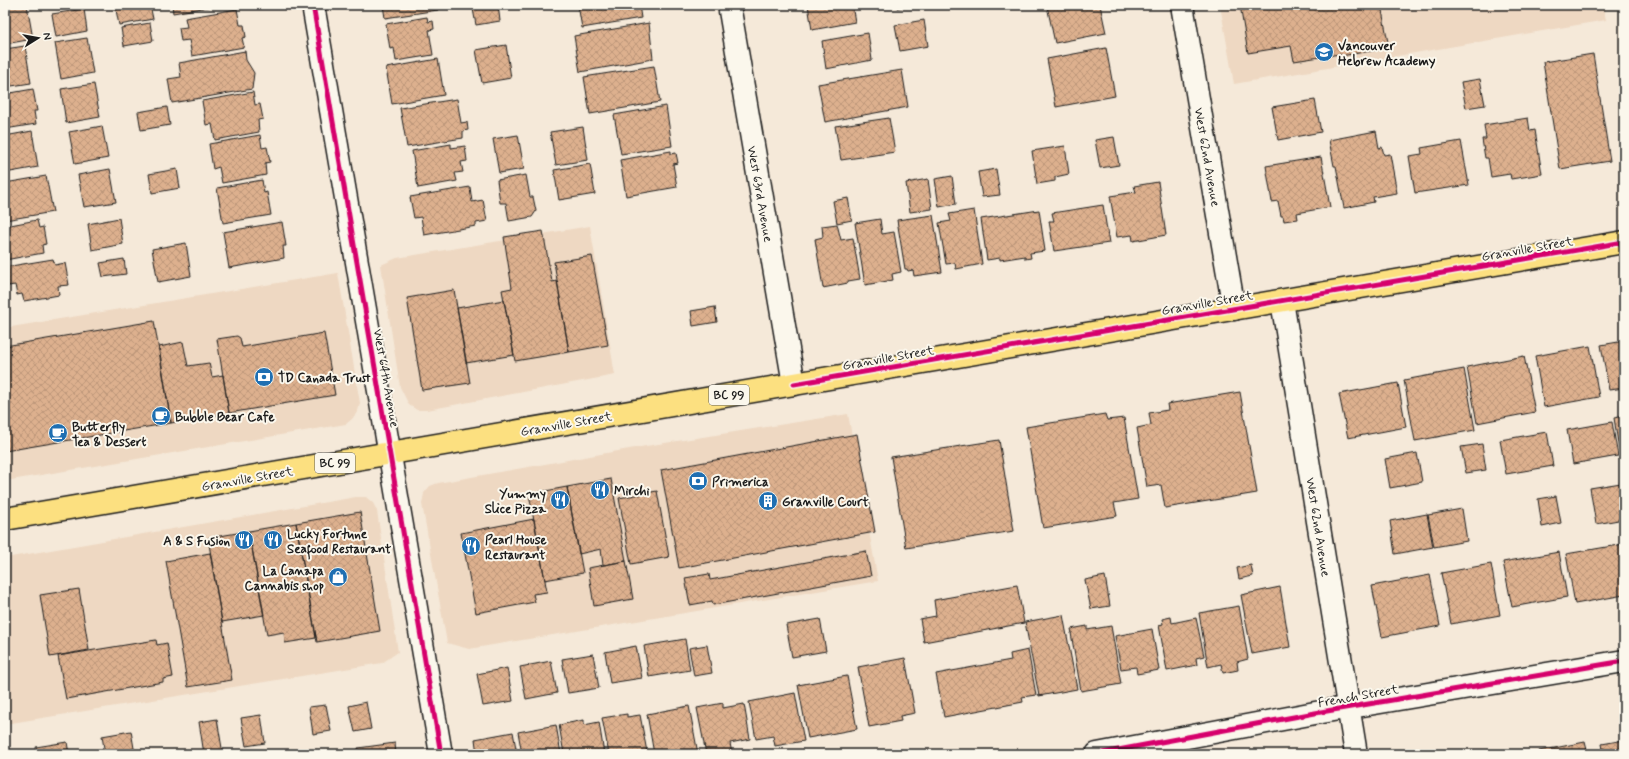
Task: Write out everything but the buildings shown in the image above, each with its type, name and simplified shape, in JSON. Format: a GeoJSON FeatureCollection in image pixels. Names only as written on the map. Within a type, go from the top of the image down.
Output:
{"type":"FeatureCollection","features":[{"type":"Feature","properties":{"kind":"highway","name":"Granville Street"},"geometry":{"type":"LineString","coordinates":[[5,519],[1624,242]]}},
{"type":"Feature","properties":{"kind":"street","name":"West 64th Avenue"},"geometry":{"type":"LineString","coordinates":[[313,5],[441,754]]}},
{"type":"Feature","properties":{"kind":"street","name":"West 63rd Avenue"},"geometry":{"type":"LineString","coordinates":[[729,5],[794,384]]}},
{"type":"Feature","properties":{"kind":"street","name":"West 62nd Avenue"},"geometry":{"type":"LineString","coordinates":[[1182,5],[1234,309]]}},
{"type":"Feature","properties":{"kind":"street","name":"West 62nd Avenue"},"geometry":{"type":"LineString","coordinates":[[1282,301],[1356,754]]}},
{"type":"Feature","properties":{"kind":"street","name":"French Street"},"geometry":{"type":"LineString","coordinates":[[1096,754],[1348,707],[1624,661]]}},
{"type":"Feature","properties":{"kind":"shaded area","name":"Vancouver Hebrew Academy"},"geometry":{"type":"Polygon","coordinates":[[[1220,5],[1603,5],[1606,20],[1234,84],[1220,5]]]}},
{"type":"Feature","properties":{"kind":"shaded area"},"geometry":{"type":"Polygon","coordinates":[[[590,226],[615,375],[427,410],[417,410],[409,405],[400,387],[381,265],[397,258],[590,226]]]}},
{"type":"Feature","properties":{"kind":"shaded area"},"geometry":{"type":"Polygon","coordinates":[[[338,273],[360,403],[358,411],[346,424],[5,481],[5,328],[338,273]]]}},
{"type":"Feature","properties":{"kind":"shaded area"},"geometry":{"type":"Polygon","coordinates":[[[848,414],[878,581],[469,649],[447,643],[422,504],[424,493],[430,486],[438,483],[646,446],[848,414]]]}},
{"type":"Feature","properties":{"kind":"shaded area"},"geometry":{"type":"Polygon","coordinates":[[[356,497],[366,497],[373,503],[377,511],[398,652],[382,663],[5,724],[5,558],[356,497]]]}},
{"type":"Feature","properties":{"kind":"cycle path"},"geometry":{"type":"LineString","coordinates":[[313,5],[441,754]]}},
{"type":"Feature","properties":{"kind":"cycle path"},"geometry":{"type":"LineString","coordinates":[[794,384],[1624,242]]}},
{"type":"Feature","properties":{"kind":"cycle path"},"geometry":{"type":"LineString","coordinates":[[1097,754],[1315,713],[1624,661]]}},
{"type":"Feature","properties":{"kind":"place","name":"Vancouver Hebrew Academy"},"geometry":{"type":"Point","coordinates":[1324,52]}},
{"type":"Feature","properties":{"kind":"place","name":"TD Canada Trust"},"geometry":{"type":"Point","coordinates":[264,377]}},
{"type":"Feature","properties":{"kind":"place","name":"Bubble Bear Cafe"},"geometry":{"type":"Point","coordinates":[161,416]}},
{"type":"Feature","properties":{"kind":"place","name":"Butterfly Tea & Dessert"},"geometry":{"type":"Point","coordinates":[58,433]}},
{"type":"Feature","properties":{"kind":"place","name":"Primerica"},"geometry":{"type":"Point","coordinates":[698,481]}},
{"type":"Feature","properties":{"kind":"place","name":"Mirchi"},"geometry":{"type":"Point","coordinates":[600,490]}},
{"type":"Feature","properties":{"kind":"place","name":"Yummy Slice Pizza"},"geometry":{"type":"Point","coordinates":[560,500]}},
{"type":"Feature","properties":{"kind":"place","name":"Granville Court"},"geometry":{"type":"Point","coordinates":[768,501]}},
{"type":"Feature","properties":{"kind":"place","name":"A & S Fusion"},"geometry":{"type":"Point","coordinates":[244,540]}},
{"type":"Feature","properties":{"kind":"place","name":"Lucky Fortune Seafood Restaurant"},"geometry":{"type":"Point","coordinates":[273,540]}},
{"type":"Feature","properties":{"kind":"place","name":"Pearl House Restaurant"},"geometry":{"type":"Point","coordinates":[471,546]}},
{"type":"Feature","properties":{"kind":"place","name":"La Canapa Cannabis shop"},"geometry":{"type":"Point","coordinates":[338,577]}}]}
